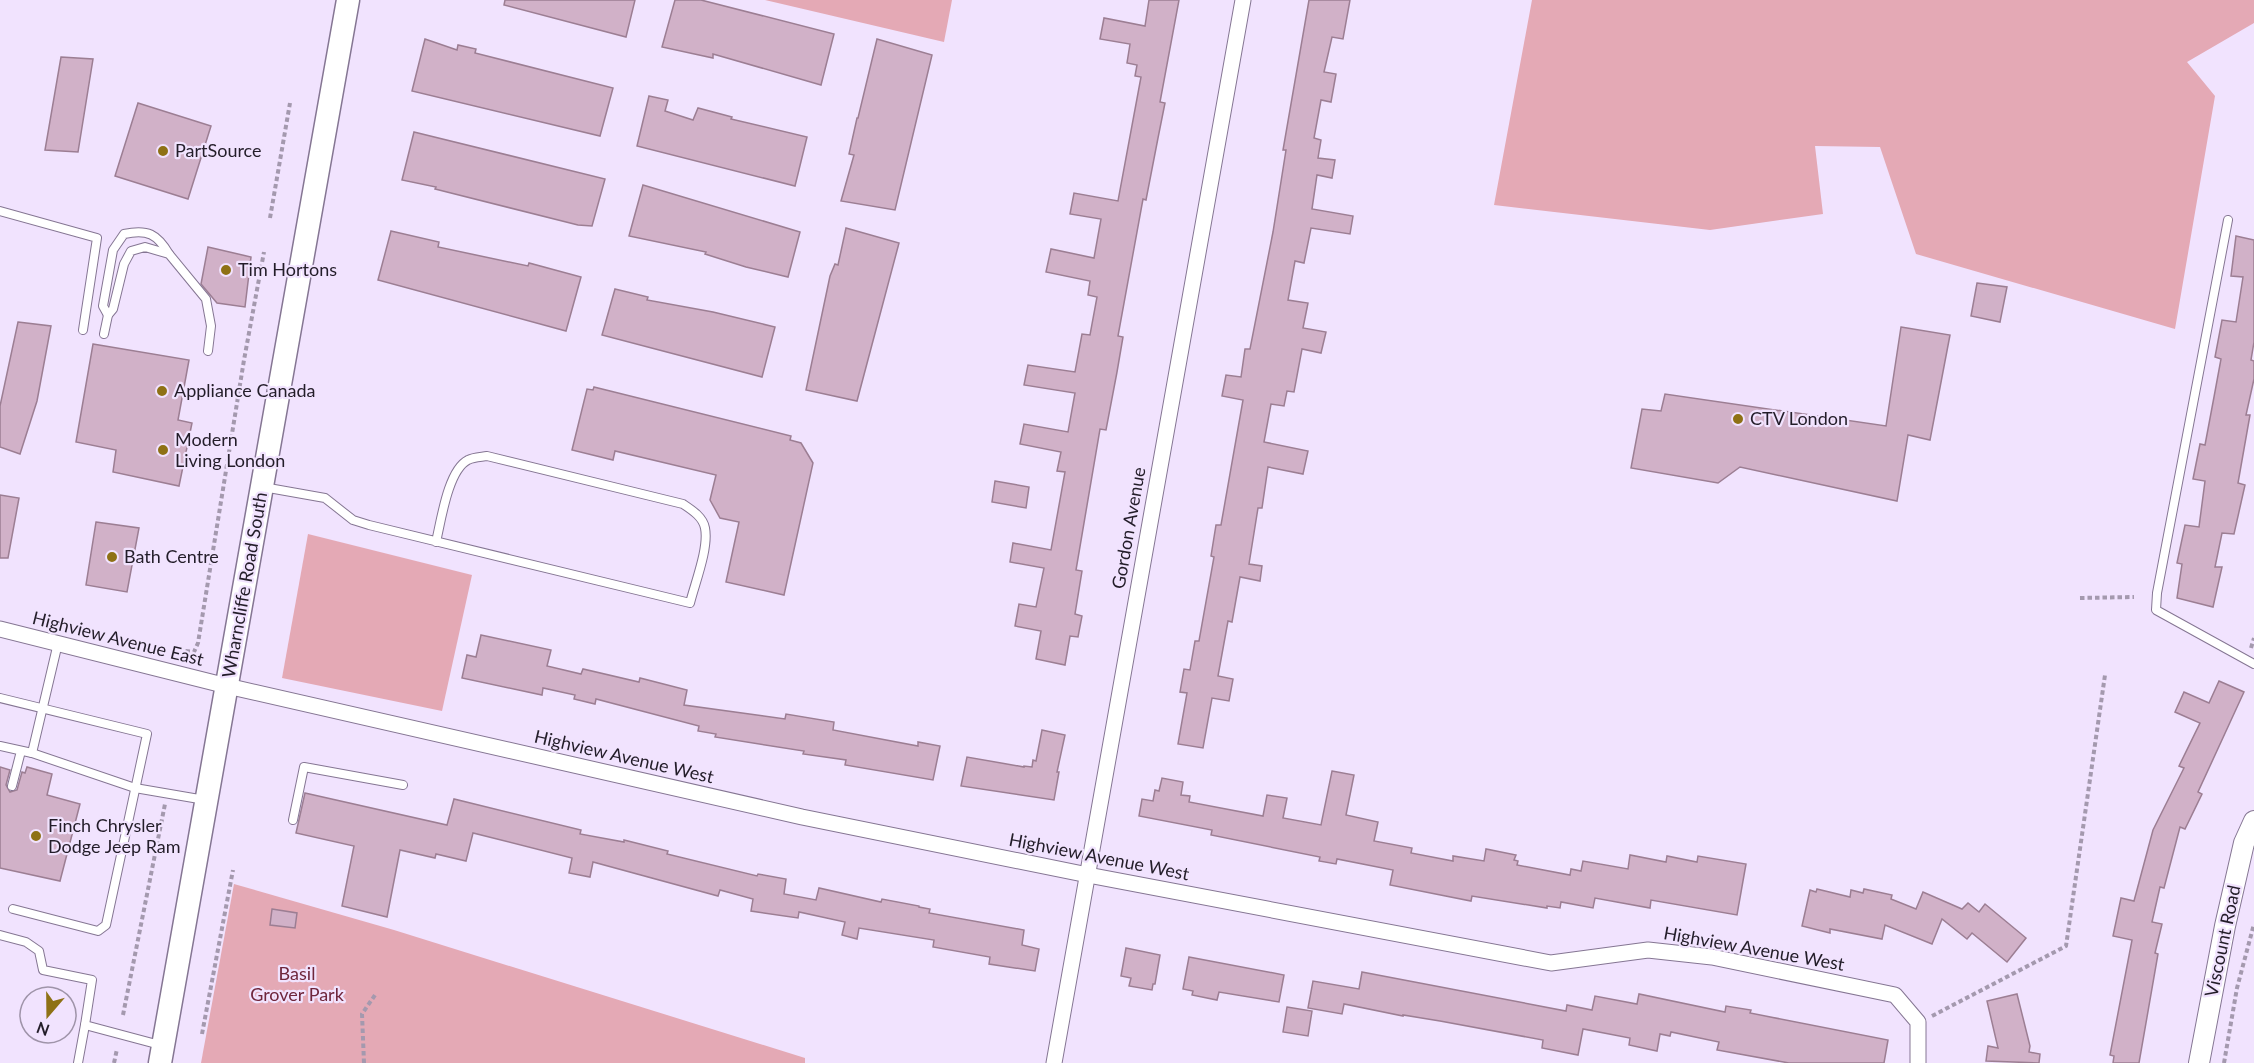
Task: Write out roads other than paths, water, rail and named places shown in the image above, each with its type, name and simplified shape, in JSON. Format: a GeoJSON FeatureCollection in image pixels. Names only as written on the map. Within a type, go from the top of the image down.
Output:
{"type":"FeatureCollection","features":[{"type":"Feature","properties":{"kind":"main road","name":"Wharncliffe Road South"},"geometry":{"type":"LineString","coordinates":[[161,1054],[348,0]]}},
{"type":"Feature","properties":{"kind":"street","name":"Gordon Avenue"},"geometry":{"type":"LineString","coordinates":[[1054,1063],[1243,0]]}},
{"type":"Feature","properties":{"kind":"street","name":"Highview Avenue East"},"geometry":{"type":"LineString","coordinates":[[0,629],[227,686]]}},
{"type":"Feature","properties":{"kind":"street","name":"Highview Avenue West"},"geometry":{"type":"LineString","coordinates":[[227,686],[802,817],[1088,875],[1551,963],[1647,950],[1713,957],[1895,996],[1918,1022],[1918,1063]]}},
{"type":"Feature","properties":{"kind":"street","name":"Viscount Road"},"geometry":{"type":"LineString","coordinates":[[2199,1063],[2225,926],[2244,843],[2254,820]]}},
{"type":"Feature","properties":{"kind":"lane"},"geometry":{"type":"LineString","coordinates":[[0,211],[97,238],[83,330]]}},
{"type":"Feature","properties":{"kind":"lane"},"geometry":{"type":"LineString","coordinates":[[2228,220],[2157,592],[2156,610],[2254,664]]}},
{"type":"Feature","properties":{"kind":"lane"},"geometry":{"type":"LineString","coordinates":[[108,315],[103,306],[113,250],[124,234],[151,233],[160,239],[169,254],[206,300],[211,326],[208,351]]}},
{"type":"Feature","properties":{"kind":"lane"},"geometry":{"type":"LineString","coordinates":[[104,334],[124,264],[131,251],[145,247],[169,254]]}},
{"type":"Feature","properties":{"kind":"lane"},"geometry":{"type":"LineString","coordinates":[[262,487],[325,498],[353,520],[436,542],[690,603],[704,551],[705,527],[696,512],[683,504],[487,456],[468,460],[457,469],[436,542]]}},
{"type":"Feature","properties":{"kind":"lane"},"geometry":{"type":"LineString","coordinates":[[32,753],[58,643]]}},
{"type":"Feature","properties":{"kind":"lane"},"geometry":{"type":"LineString","coordinates":[[0,698],[147,734],[106,925],[98,931],[13,909]]}},
{"type":"Feature","properties":{"kind":"lane"},"geometry":{"type":"LineString","coordinates":[[0,747],[32,753],[135,788],[206,800]]}},
{"type":"Feature","properties":{"kind":"lane"},"geometry":{"type":"LineString","coordinates":[[12,786],[21,751]]}},
{"type":"Feature","properties":{"kind":"lane"},"geometry":{"type":"LineString","coordinates":[[293,820],[304,766],[403,785]]}},
{"type":"Feature","properties":{"kind":"lane"},"geometry":{"type":"LineString","coordinates":[[0,935],[26,942],[39,951],[44,970],[92,980],[78,1063]]}},
{"type":"Feature","properties":{"kind":"lane"},"geometry":{"type":"LineString","coordinates":[[85,1025],[161,1054]]}},
{"type":"Feature","properties":{"kind":"place","name":"PartSource"},"geometry":{"type":"Point","coordinates":[163,151]}},
{"type":"Feature","properties":{"kind":"place","name":"Tim Hortons"},"geometry":{"type":"Point","coordinates":[226,270]}},
{"type":"Feature","properties":{"kind":"place","name":"Appliance Canada"},"geometry":{"type":"Point","coordinates":[162,391]}},
{"type":"Feature","properties":{"kind":"place","name":"CTV London"},"geometry":{"type":"Point","coordinates":[1738,419]}},
{"type":"Feature","properties":{"kind":"place","name":"Modern Living London"},"geometry":{"type":"Point","coordinates":[163,450]}},
{"type":"Feature","properties":{"kind":"place","name":"Bath Centre"},"geometry":{"type":"Point","coordinates":[112,557]}},
{"type":"Feature","properties":{"kind":"place","name":"Finch Chrysler Dodge Jeep Ram"},"geometry":{"type":"Point","coordinates":[36,836]}},
{"type":"Feature","properties":{"kind":"park label","name":"Basil Grover Park"},"geometry":{"type":"Point","coordinates":[297,984]}}]}
